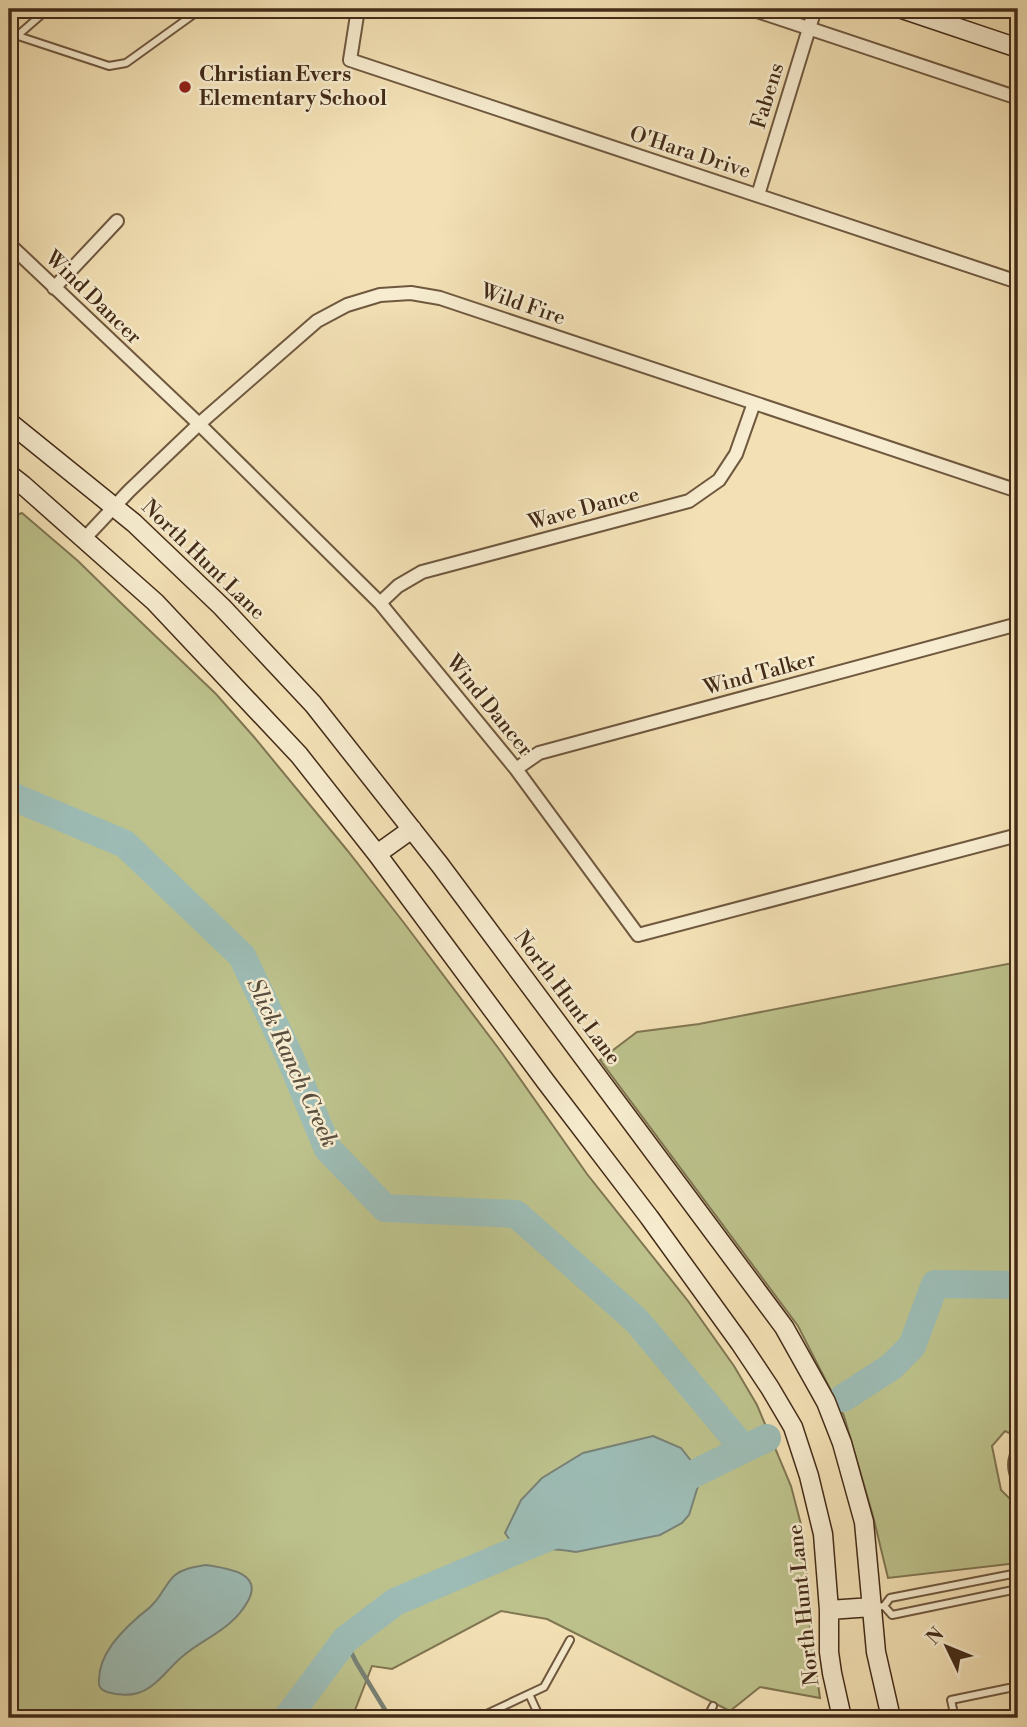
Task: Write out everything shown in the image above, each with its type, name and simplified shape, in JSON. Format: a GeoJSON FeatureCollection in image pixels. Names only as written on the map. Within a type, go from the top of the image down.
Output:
{"type":"FeatureCollection","features":[{"type":"Feature","properties":{"kind":"main road"},"geometry":{"type":"LineString","coordinates":[[902,9],[1018,48]]}},
{"type":"Feature","properties":{"kind":"main road","name":"North Hunt Lane"},"geometry":{"type":"LineString","coordinates":[[9,422],[115,506],[222,607],[313,705],[412,829],[785,1327],[826,1402],[842,1443],[864,1522],[878,1606],[876,1652],[891,1718]]}},
{"type":"Feature","properties":{"kind":"main road","name":"North Hunt Lane"},"geometry":{"type":"LineString","coordinates":[[9,474],[155,602],[299,755],[377,854],[685,1266],[770,1388],[793,1427],[809,1476],[823,1534],[829,1610],[829,1652],[842,1718]]}},
{"type":"Feature","properties":{"kind":"main road"},"geometry":{"type":"LineString","coordinates":[[377,854],[412,829]]}},
{"type":"Feature","properties":{"kind":"main road"},"geometry":{"type":"LineString","coordinates":[[829,1610],[878,1606]]}},
{"type":"Feature","properties":{"kind":"street","name":"O'Hara Drive"},"geometry":{"type":"LineString","coordinates":[[358,9],[350,60],[1018,282]]}},
{"type":"Feature","properties":{"kind":"street"},"geometry":{"type":"LineString","coordinates":[[751,9],[1018,98]]}},
{"type":"Feature","properties":{"kind":"street","name":"Fabens"},"geometry":{"type":"LineString","coordinates":[[758,195],[815,9]]}},
{"type":"Feature","properties":{"kind":"street"},"geometry":{"type":"LineString","coordinates":[[54,288],[117,221]]}},
{"type":"Feature","properties":{"kind":"street","name":"Wind Dancer"},"geometry":{"type":"LineString","coordinates":[[9,244],[380,603],[516,769],[638,935],[1018,835]]}},
{"type":"Feature","properties":{"kind":"street","name":"Wild Fire"},"geometry":{"type":"LineString","coordinates":[[84,539],[198,424],[317,321],[346,305],[380,295],[411,293],[440,298],[1018,491]]}},
{"type":"Feature","properties":{"kind":"street","name":"Wave Dance"},"geometry":{"type":"LineString","coordinates":[[380,603],[398,586],[422,572],[689,501],[719,480],[736,454],[754,403]]}},
{"type":"Feature","properties":{"kind":"street","name":"Wind Talker"},"geometry":{"type":"LineString","coordinates":[[516,769],[538,753],[1018,624]]}},
{"type":"Feature","properties":{"kind":"lane"},"geometry":{"type":"LineString","coordinates":[[17,36],[48,9]]}},
{"type":"Feature","properties":{"kind":"lane"},"geometry":{"type":"LineString","coordinates":[[9,33],[109,66],[126,63],[201,9]]}},
{"type":"Feature","properties":{"kind":"lane"},"geometry":{"type":"LineString","coordinates":[[1018,1447],[1011,1465],[1018,1484]]}},
{"type":"Feature","properties":{"kind":"lane"},"geometry":{"type":"LineString","coordinates":[[1018,1573],[890,1598],[878,1606],[892,1615],[1018,1589]]}},
{"type":"Feature","properties":{"kind":"lane"},"geometry":{"type":"LineString","coordinates":[[950,1587],[953,1603]]}},
{"type":"Feature","properties":{"kind":"lane"},"geometry":{"type":"LineString","coordinates":[[478,1718],[544,1687],[570,1640]]}},
{"type":"Feature","properties":{"kind":"lane"},"geometry":{"type":"LineString","coordinates":[[955,1718],[951,1700],[1009,1688],[1018,1690]]}},
{"type":"Feature","properties":{"kind":"lane"},"geometry":{"type":"LineString","coordinates":[[529,1694],[540,1718]]}},
{"type":"Feature","properties":{"kind":"lane"},"geometry":{"type":"LineString","coordinates":[[707,1718],[713,1706]]}},
{"type":"Feature","properties":{"kind":"green space"},"geometry":{"type":"Polygon","coordinates":[[[22,513],[78,561],[216,694],[254,737],[404,923],[499,1049],[587,1174],[688,1301],[734,1366],[757,1405],[791,1486],[804,1536],[810,1626],[820,1698],[760,1687],[730,1711],[547,1619],[501,1611],[392,1669],[372,1666],[352,1718],[9,1718],[9,518],[22,513]]]}},
{"type":"Feature","properties":{"kind":"green space"},"geometry":{"type":"Polygon","coordinates":[[[1018,962],[1018,1434],[1005,1431],[992,1446],[1001,1490],[1012,1501],[1018,1501],[1018,1563],[888,1578],[844,1416],[798,1326],[600,1060],[637,1032],[699,1024],[1018,962]]]}},
{"type":"Feature","properties":{"kind":"water"},"geometry":{"type":"Polygon","coordinates":[[[653,1436],[681,1448],[695,1466],[699,1483],[689,1515],[682,1523],[660,1535],[576,1552],[514,1546],[505,1533],[521,1500],[542,1478],[583,1453],[653,1436]]]}},
{"type":"Feature","properties":{"kind":"water"},"geometry":{"type":"Polygon","coordinates":[[[206,1565],[240,1573],[251,1584],[252,1591],[248,1601],[238,1615],[226,1627],[183,1656],[145,1690],[122,1695],[102,1689],[99,1682],[102,1662],[117,1638],[151,1606],[175,1575],[186,1569],[206,1565]]]}},
{"type":"Feature","properties":{"kind":"waterway","name":"Slick Ranch Creek"},"geometry":{"type":"LineString","coordinates":[[9,795],[125,844],[242,956],[288,1053],[328,1149],[385,1208],[516,1214],[637,1321],[744,1449],[767,1438]]}},
{"type":"Feature","properties":{"kind":"waterway","name":"Slick Ranch Creek"},"geometry":{"type":"LineString","coordinates":[[843,1398],[891,1367],[912,1346],[935,1284],[1018,1285]]}},
{"type":"Feature","properties":{"kind":"waterway"},"geometry":{"type":"LineString","coordinates":[[663,1489],[744,1449]]}},
{"type":"Feature","properties":{"kind":"waterway"},"geometry":{"type":"LineString","coordinates":[[287,1718],[345,1640],[395,1602],[558,1533]]}},
{"type":"Feature","properties":{"kind":"waterway"},"geometry":{"type":"LineString","coordinates":[[345,1640],[390,1718]]}},
{"type":"Feature","properties":{"kind":"place","name":"Christian Evers Elementary School"},"geometry":{"type":"Point","coordinates":[185,87]}}]}
